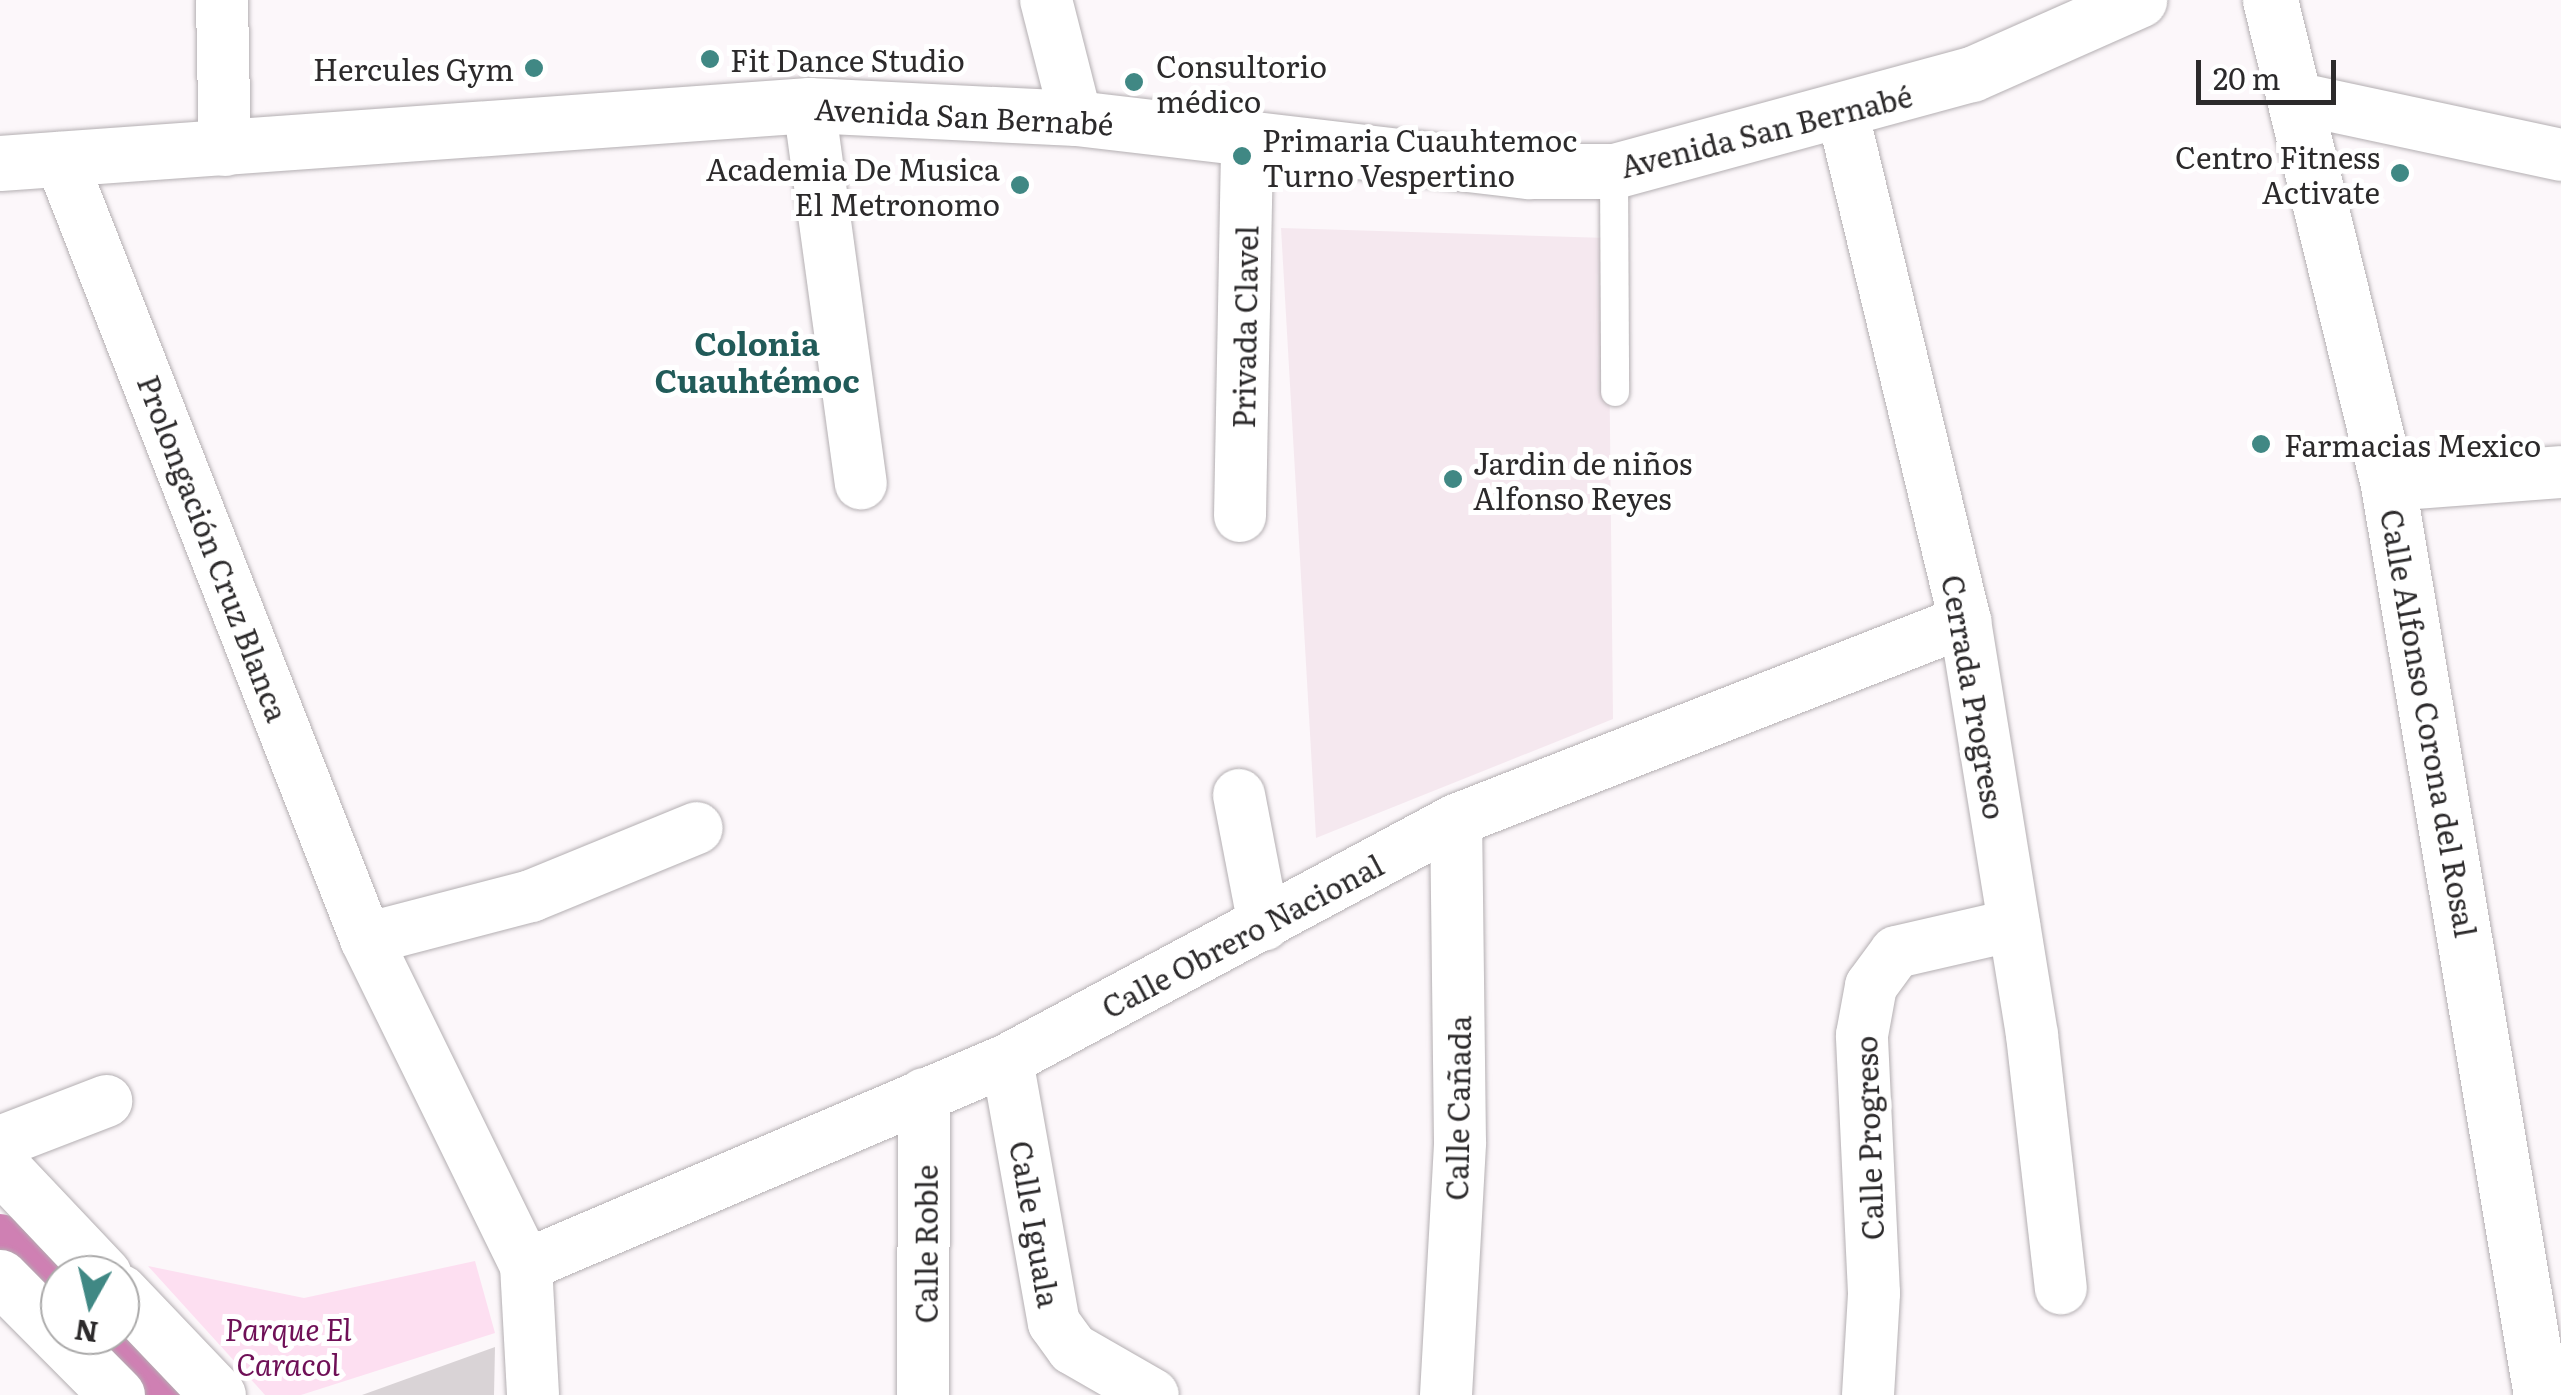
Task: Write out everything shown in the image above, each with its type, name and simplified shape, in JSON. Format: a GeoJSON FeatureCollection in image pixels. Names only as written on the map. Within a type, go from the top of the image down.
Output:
{"type":"FeatureCollection","features":[{"type":"Feature","properties":{"kind":"main road","name":"Avenida San Bernabé"},"geometry":{"type":"LineString","coordinates":[[0,163],[225,150],[809,105],[1076,118],[1530,171],[1614,171],[1843,114],[1972,74],[2139,0]]}},
{"type":"Feature","properties":{"kind":"main road","name":"Calle Alfonso Corona del Rosal"},"geometry":{"type":"LineString","coordinates":[[2270,0],[2300,99],[2388,485],[2541,1395]]}},
{"type":"Feature","properties":{"kind":"main road"},"geometry":{"type":"LineString","coordinates":[[0,1164],[85,1255]]}},
{"type":"Feature","properties":{"kind":"main road"},"geometry":{"type":"LineString","coordinates":[[0,1277],[117,1395]]}},
{"type":"Feature","properties":{"kind":"main road"},"geometry":{"type":"LineString","coordinates":[[140,1313],[218,1395]]}},
{"type":"Feature","properties":{"kind":"street"},"geometry":{"type":"LineString","coordinates":[[222,0],[225,150]]}},
{"type":"Feature","properties":{"kind":"street"},"geometry":{"type":"LineString","coordinates":[[1046,0],[1076,118]]}},
{"type":"Feature","properties":{"kind":"street"},"geometry":{"type":"LineString","coordinates":[[2300,99],[2561,156]]}},
{"type":"Feature","properties":{"kind":"street"},"geometry":{"type":"LineString","coordinates":[[809,105],[860,483]]}},
{"type":"Feature","properties":{"kind":"street","name":"Cerrada Progreso"},"geometry":{"type":"LineString","coordinates":[[1843,114],[1965,621],[2014,925],[2062,1288]]}},
{"type":"Feature","properties":{"kind":"street","name":"Privada Clavel"},"geometry":{"type":"LineString","coordinates":[[1240,516],[1247,139]]}},
{"type":"Feature","properties":{"kind":"street","name":"Prolongación Cruz Blanca"},"geometry":{"type":"LineString","coordinates":[[60,158],[366,939],[526,1265],[532,1395]]}},
{"type":"Feature","properties":{"kind":"street"},"geometry":{"type":"LineString","coordinates":[[2388,485],[2561,472]]}},
{"type":"Feature","properties":{"kind":"street","name":"Calle Obrero Nacional"},"geometry":{"type":"LineString","coordinates":[[526,1265],[1007,1060],[1456,820],[1965,621]]}},
{"type":"Feature","properties":{"kind":"street"},"geometry":{"type":"LineString","coordinates":[[1238,795],[1264,925]]}},
{"type":"Feature","properties":{"kind":"street","name":"Calle Cañada"},"geometry":{"type":"LineString","coordinates":[[1446,1395],[1460,1142],[1456,820]]}},
{"type":"Feature","properties":{"kind":"street"},"geometry":{"type":"LineString","coordinates":[[366,939],[531,896],[697,828]]}},
{"type":"Feature","properties":{"kind":"street","name":"Calle Progreso"},"geometry":{"type":"LineString","coordinates":[[1868,1395],[1874,1292],[1862,1034],[1871,986],[1896,952],[2014,925]]}},
{"type":"Feature","properties":{"kind":"street","name":"Calle Iguala"},"geometry":{"type":"LineString","coordinates":[[1007,1060],[1054,1322],[1073,1349],[1153,1395]]}},
{"type":"Feature","properties":{"kind":"street","name":"Calle Roble"},"geometry":{"type":"LineString","coordinates":[[923,1395],[924,1094]]}},
{"type":"Feature","properties":{"kind":"street"},"geometry":{"type":"LineString","coordinates":[[0,1142],[106,1101]]}},
{"type":"Feature","properties":{"kind":"lane"},"geometry":{"type":"LineString","coordinates":[[1614,171],[1615,392]]}},
{"type":"Feature","properties":{"kind":"shaded area","name":"Jardin de niños Alfonso Reyes"},"geometry":{"type":"Polygon","coordinates":[[[1281,228],[1608,238],[1613,719],[1316,838],[1281,228]]]}},
{"type":"Feature","properties":{"kind":"green space","name":"Parque El Caracol"},"geometry":{"type":"Polygon","coordinates":[[[475,1261],[495,1333],[301,1395],[265,1395],[148,1266],[304,1298],[475,1261]]]}},
{"type":"Feature","properties":{"kind":"building"},"geometry":{"type":"Polygon","coordinates":[[[495,1347],[494,1395],[362,1395],[495,1347]]]}},
{"type":"Feature","properties":{"kind":"waterway"},"geometry":{"type":"LineString","coordinates":[[0,1238],[40,1276]]}},
{"type":"Feature","properties":{"kind":"waterway"},"geometry":{"type":"LineString","coordinates":[[123,1355],[165,1395]]}},
{"type":"Feature","properties":{"kind":"place","name":"Fit Dance Studio"},"geometry":{"type":"Point","coordinates":[710,59]}},
{"type":"Feature","properties":{"kind":"place","name":"Hercules Gym"},"geometry":{"type":"Point","coordinates":[534,68]}},
{"type":"Feature","properties":{"kind":"place","name":"Consultorio médico"},"geometry":{"type":"Point","coordinates":[1134,82]}},
{"type":"Feature","properties":{"kind":"place","name":"Primaria Cuauhtemoc Turno Vespertino"},"geometry":{"type":"Point","coordinates":[1242,156]}},
{"type":"Feature","properties":{"kind":"place","name":"Centro Fitness Activate"},"geometry":{"type":"Point","coordinates":[2400,173]}},
{"type":"Feature","properties":{"kind":"place","name":"Academia De Musica El Metronomo"},"geometry":{"type":"Point","coordinates":[1020,185]}},
{"type":"Feature","properties":{"kind":"place","name":"Farmacias Mexico"},"geometry":{"type":"Point","coordinates":[2261,444]}},
{"type":"Feature","properties":{"kind":"place","name":"Jardin de niños Alfonso Reyes"},"geometry":{"type":"Point","coordinates":[1453,479]}},
{"type":"Feature","properties":{"kind":"district","name":"Colonia Cuauhtémoc"},"geometry":{"type":"Point","coordinates":[757,362]}}]}
